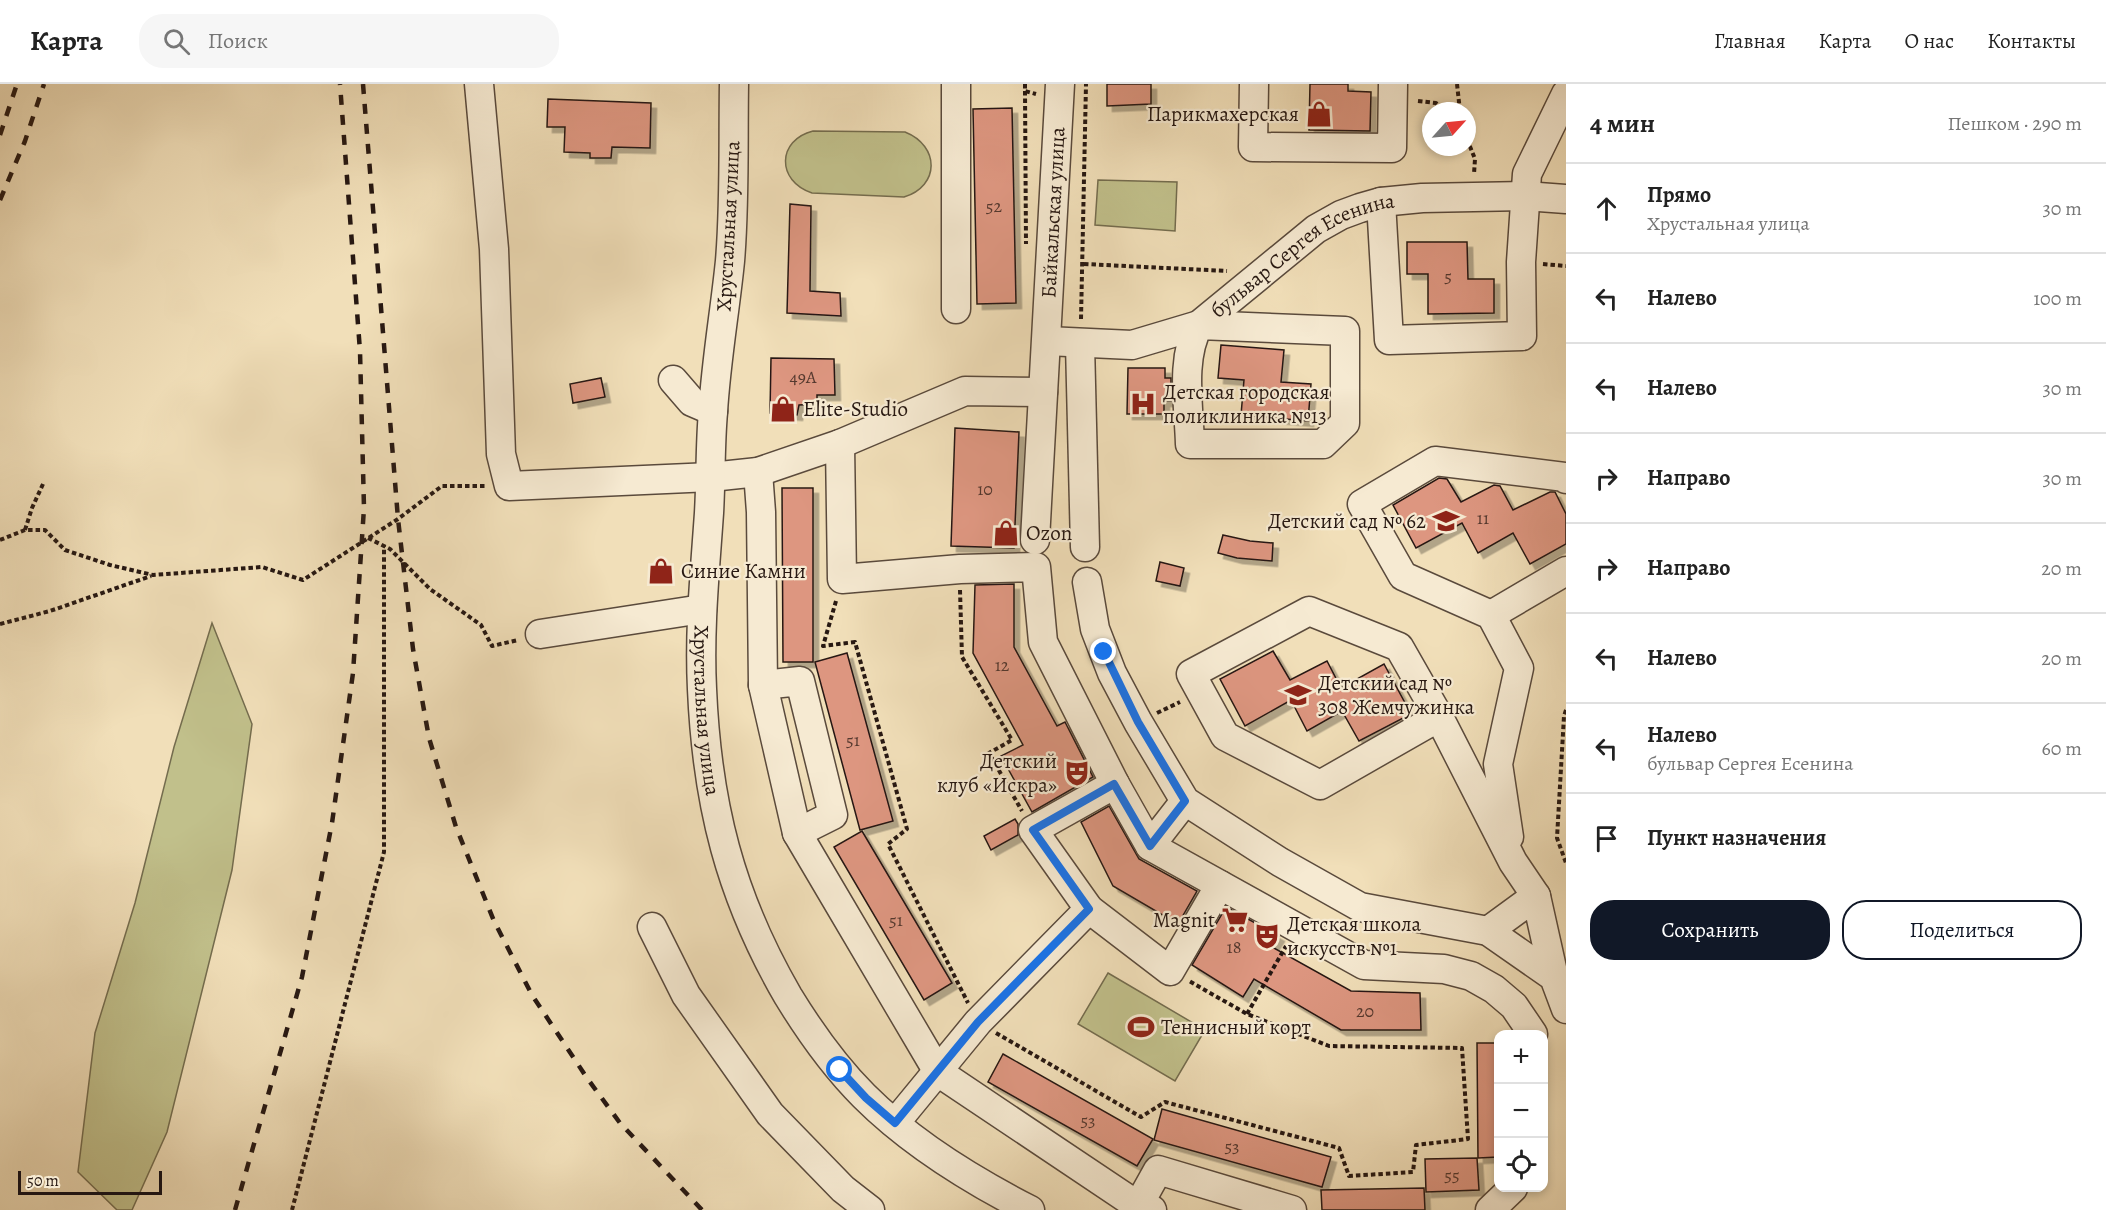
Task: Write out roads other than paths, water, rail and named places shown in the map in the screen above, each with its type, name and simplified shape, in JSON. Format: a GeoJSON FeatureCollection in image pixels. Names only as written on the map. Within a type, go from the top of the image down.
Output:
{"type":"FeatureCollection","features":[{"type":"Feature","properties":{"kind":"street"},"geometry":{"type":"LineString","coordinates":[[479,84],[494,249],[501,454],[509,486],[711,477],[758,472],[840,444],[965,391],[1043,392]]}},
{"type":"Feature","properties":{"kind":"street","name":"Хрустальная улица"},"geometry":{"type":"LineString","coordinates":[[734,84],[730,259],[712,411],[711,477],[702,609],[701,686],[705,735],[711,788],[721,837],[735,886],[752,928],[770,963],[806,1026],[846,1077],[895,1123],[960,1172],[1030,1210]]}},
{"type":"Feature","properties":{"kind":"street"},"geometry":{"type":"LineString","coordinates":[[956,84],[956,309]]}},
{"type":"Feature","properties":{"kind":"street","name":"Байкальская улица"},"geometry":{"type":"LineString","coordinates":[[1035,540],[1060,84]]}},
{"type":"Feature","properties":{"kind":"street"},"geometry":{"type":"LineString","coordinates":[[1254,84],[1253,147],[1392,148],[1393,84]]}},
{"type":"Feature","properties":{"kind":"street"},"geometry":{"type":"LineString","coordinates":[[1381,202],[1389,340],[1522,336],[1521,262],[1527,174],[1566,94]]}},
{"type":"Feature","properties":{"kind":"street","name":"бульвар Сергея Есенина"},"geometry":{"type":"LineString","coordinates":[[1047,341],[1132,345],[1199,325],[1316,229],[1341,215],[1381,202],[1422,198],[1525,196],[1566,200]]}},
{"type":"Feature","properties":{"kind":"street"},"geometry":{"type":"LineString","coordinates":[[1199,325],[1345,331],[1345,423],[1323,444],[1190,444],[1188,364],[1193,336],[1199,325]]}},
{"type":"Feature","properties":{"kind":"street"},"geometry":{"type":"LineString","coordinates":[[1080,344],[1085,547]]}},
{"type":"Feature","properties":{"kind":"street"},"geometry":{"type":"LineString","coordinates":[[673,380],[692,402],[712,411]]}},
{"type":"Feature","properties":{"kind":"street"},"geometry":{"type":"LineString","coordinates":[[840,444],[842,579],[960,569],[1036,567],[1043,642],[1114,784],[1150,846],[1364,965],[1444,969],[1471,976],[1494,988],[1514,1006],[1530,1030]]}},
{"type":"Feature","properties":{"kind":"street"},"geometry":{"type":"LineString","coordinates":[[1513,862],[1498,764],[1519,668],[1491,615],[1403,576],[1362,504],[1435,461],[1565,477],[1566,479]]}},
{"type":"Feature","properties":{"kind":"street"},"geometry":{"type":"LineString","coordinates":[[758,472],[761,512],[763,685],[797,833],[938,1072],[1145,1208],[1158,1170],[1292,1210]]}},
{"type":"Feature","properties":{"kind":"street"},"geometry":{"type":"LineString","coordinates":[[1491,615],[1566,571]]}},
{"type":"Feature","properties":{"kind":"street"},"geometry":{"type":"LineString","coordinates":[[1087,582],[1095,629],[1112,673],[1185,801],[1271,856],[1360,907],[1488,931],[1562,997]]}},
{"type":"Feature","properties":{"kind":"street"},"geometry":{"type":"LineString","coordinates":[[540,634],[702,609]]}},
{"type":"Feature","properties":{"kind":"street"},"geometry":{"type":"LineString","coordinates":[[1439,717],[1320,785],[1226,736],[1191,674],[1309,611],[1399,647],[1439,717],[1513,862],[1536,896],[1562,997]]}},
{"type":"Feature","properties":{"kind":"street"},"geometry":{"type":"LineString","coordinates":[[763,685],[800,681],[833,815],[797,833]]}},
{"type":"Feature","properties":{"kind":"street"},"geometry":{"type":"LineString","coordinates":[[1114,784],[1033,830],[1089,909],[1170,970],[1220,885]]}},
{"type":"Feature","properties":{"kind":"street"},"geometry":{"type":"LineString","coordinates":[[1150,846],[1185,801]]}},
{"type":"Feature","properties":{"kind":"street"},"geometry":{"type":"LineString","coordinates":[[1488,931],[1536,896]]}},
{"type":"Feature","properties":{"kind":"street"},"geometry":{"type":"LineString","coordinates":[[895,1123],[978,1022],[1089,909]]}},
{"type":"Feature","properties":{"kind":"street"},"geometry":{"type":"LineString","coordinates":[[652,927],[686,994],[770,1114],[843,1189],[870,1210]]}},
{"type":"Feature","properties":{"kind":"street"},"geometry":{"type":"LineString","coordinates":[[1490,1210],[1509,1192]]}},
{"type":"Feature","properties":{"kind":"railway"},"geometry":{"type":"LineString","coordinates":[[0,135],[17,84]]}},
{"type":"Feature","properties":{"kind":"railway"},"geometry":{"type":"LineString","coordinates":[[0,200],[25,141],[44,84]]}},
{"type":"Feature","properties":{"kind":"railway"},"geometry":{"type":"LineString","coordinates":[[235,1210],[302,977],[332,823],[353,673],[364,508],[360,351],[340,84]]}},
{"type":"Feature","properties":{"kind":"railway"},"geometry":{"type":"LineString","coordinates":[[363,84],[398,519],[413,649],[429,738],[456,827],[494,921],[532,995],[620,1123],[702,1210]]}},
{"type":"Feature","properties":{"kind":"place","name":"Парикмахерская"},"geometry":{"type":"Point","coordinates":[1319,114]}},
{"type":"Feature","properties":{"kind":"place","name":"Детская городская поликлиника №13"},"geometry":{"type":"Point","coordinates":[1143,404]}},
{"type":"Feature","properties":{"kind":"place","name":"Elite-Studio"},"geometry":{"type":"Point","coordinates":[783,409]}},
{"type":"Feature","properties":{"kind":"place","name":"Детский сад № 62"},"geometry":{"type":"Point","coordinates":[1446,521]}},
{"type":"Feature","properties":{"kind":"place","name":"Ozon"},"geometry":{"type":"Point","coordinates":[1006,533]}},
{"type":"Feature","properties":{"kind":"place","name":"Синие Камни"},"geometry":{"type":"Point","coordinates":[661,571]}},
{"type":"Feature","properties":{"kind":"place","name":"Детский сад № 308 Жемчужинка"},"geometry":{"type":"Point","coordinates":[1298,695]}},
{"type":"Feature","properties":{"kind":"place","name":"Детский клуб «Искра»"},"geometry":{"type":"Point","coordinates":[1077,773]}},
{"type":"Feature","properties":{"kind":"place","name":"Magnit"},"geometry":{"type":"Point","coordinates":[1235,920]}},
{"type":"Feature","properties":{"kind":"place","name":"Детская школа искусств №1"},"geometry":{"type":"Point","coordinates":[1267,936]}},
{"type":"Feature","properties":{"kind":"place","name":"Теннисный корт"},"geometry":{"type":"Point","coordinates":[1141,1027]}}]}
